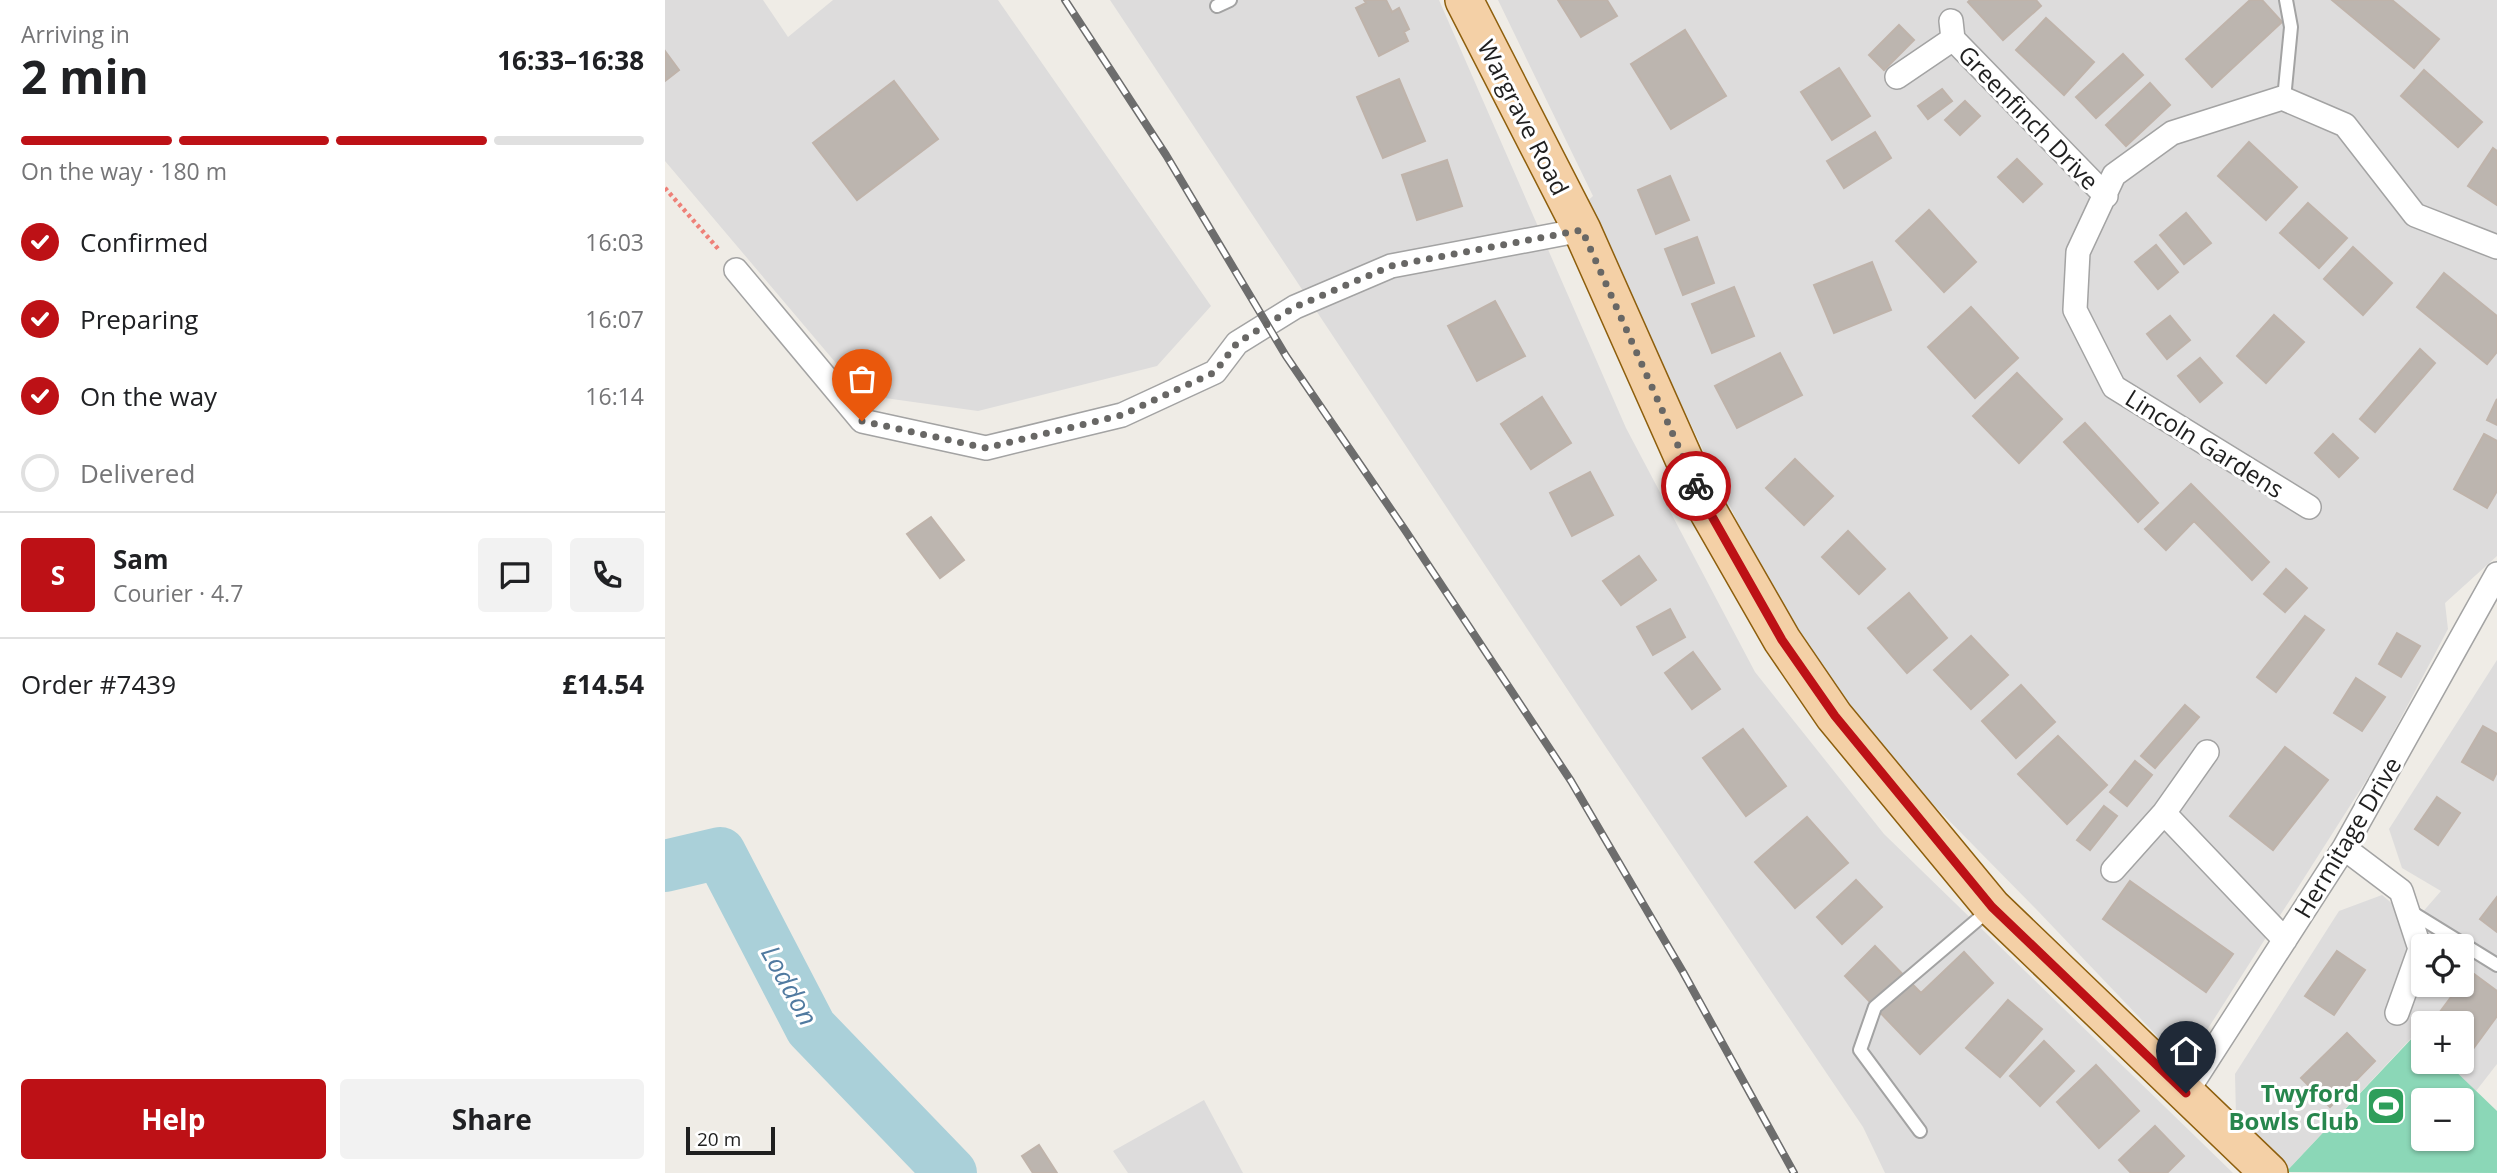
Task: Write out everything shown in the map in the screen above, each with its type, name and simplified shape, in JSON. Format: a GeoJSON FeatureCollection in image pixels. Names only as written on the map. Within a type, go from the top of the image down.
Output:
{"type":"FeatureCollection","features":[{"type":"Feature","properties":{"kind":"main road","name":"Wargrave Road"},"geometry":{"type":"LineString","coordinates":[[1464,0],[1582,230],[1705,504],[1782,640],[1835,716],[1992,907],[2269,1173]]}},
{"type":"Feature","properties":{"kind":"street","name":"Greenfinch Drive"},"geometry":{"type":"LineString","coordinates":[[1897,77],[1952,30],[2106,196]]}},
{"type":"Feature","properties":{"kind":"street"},"geometry":{"type":"LineString","coordinates":[[2284,99],[2345,125],[2415,215],[2497,247]]}},
{"type":"Feature","properties":{"kind":"street","name":"Lincoln Gardens"},"geometry":{"type":"LineString","coordinates":[[2284,99],[2172,133],[2115,175],[2078,252],[2075,310],[2113,387],[2309,507]]}},
{"type":"Feature","properties":{"kind":"street"},"geometry":{"type":"LineString","coordinates":[[736,270],[862,421],[986,448],[1122,415],[1215,372],[1237,343],[1295,307],[1391,266],[1582,230]]}},
{"type":"Feature","properties":{"kind":"street","name":"Hermitage Drive"},"geometry":{"type":"LineString","coordinates":[[2186,1093],[2344,848],[2497,574]]}},
{"type":"Feature","properties":{"kind":"street"},"geometry":{"type":"LineString","coordinates":[[2113,870],[2164,813],[2207,752]]}},
{"type":"Feature","properties":{"kind":"street"},"geometry":{"type":"LineString","coordinates":[[2164,813],[2285,940]]}},
{"type":"Feature","properties":{"kind":"street"},"geometry":{"type":"LineString","coordinates":[[2344,848],[2401,891],[2420,949],[2397,1013]]}},
{"type":"Feature","properties":{"kind":"lane"},"geometry":{"type":"LineString","coordinates":[[1217,6],[1230,0]]}},
{"type":"Feature","properties":{"kind":"lane"},"geometry":{"type":"LineString","coordinates":[[2284,99],[2291,27],[2285,0]]}},
{"type":"Feature","properties":{"kind":"lane"},"geometry":{"type":"LineString","coordinates":[[1920,1131],[1860,1050],[1875,1007],[1992,907]]}},
{"type":"Feature","properties":{"kind":"lane"},"geometry":{"type":"LineString","coordinates":[[2407,909],[2497,965]]}},
{"type":"Feature","properties":{"kind":"path"},"geometry":{"type":"LineString","coordinates":[[665,188],[736,270]]}},
{"type":"Feature","properties":{"kind":"shaded area"},"geometry":{"type":"Polygon","coordinates":[[[665,0],[763,0],[788,37],[833,0],[998,0],[1211,306],[1157,366],[978,411],[863,395],[665,161],[665,0]]]}},
{"type":"Feature","properties":{"kind":"shaded area"},"geometry":{"type":"Polygon","coordinates":[[[1110,0],[1439,0],[1626,428],[1755,672],[1884,834],[2233,1173],[1885,1173],[1863,1127],[1601,740],[1110,0]]]}},
{"type":"Feature","properties":{"kind":"shaded area"},"geometry":{"type":"Polygon","coordinates":[[[1498,0],[2497,0],[2497,556],[2445,603],[2448,629],[2376,765],[2200,1041],[2159,1038],[1861,731],[1767,584],[1644,326],[1582,206],[1593,196],[1498,0]]]}},
{"type":"Feature","properties":{"kind":"shaded area"},"geometry":{"type":"Polygon","coordinates":[[[2497,660],[2497,1064],[2476,1091],[2458,1074],[2474,1074],[2474,1011],[2411,1011],[2411,1038],[2286,1172],[2236,1116],[2235,1074],[2339,911],[2382,895],[2414,922],[2441,891],[2402,868],[2389,829],[2497,660]]]}},
{"type":"Feature","properties":{"kind":"shaded area"},"geometry":{"type":"Polygon","coordinates":[[[1204,1100],[1243,1173],[1128,1173],[1113,1151],[1204,1100]]]}},
{"type":"Feature","properties":{"kind":"green space","name":"Twyford Bowls Club"},"geometry":{"type":"Polygon","coordinates":[[[2411,1039],[2411,1074],[2458,1074],[2473,1088],[2411,1088],[2411,1151],[2474,1151],[2474,1089],[2497,1111],[2497,1173],[2286,1172],[2411,1039]]]}},
{"type":"Feature","properties":{"kind":"building"},"geometry":{"type":"Polygon","coordinates":[[[1364,0],[1386,0],[1392,12],[1399,8],[1409,29],[1404,32],[1408,41],[1379,56],[1356,8],[1366,3],[1364,0]]]}},
{"type":"Feature","properties":{"kind":"building"},"geometry":{"type":"Polygon","coordinates":[[[1558,0],[1607,0],[1617,16],[1581,37],[1558,0]]]}},
{"type":"Feature","properties":{"kind":"building"},"geometry":{"type":"Polygon","coordinates":[[[2036,0],[2041,6],[2003,40],[1968,2],[2036,0]]]}},
{"type":"Feature","properties":{"kind":"building"},"geometry":{"type":"Polygon","coordinates":[[[2250,0],[2262,0],[2282,22],[2212,87],[2186,59],[2250,0]]]}},
{"type":"Feature","properties":{"kind":"building"},"geometry":{"type":"Polygon","coordinates":[[[2332,0],[2392,0],[2439,39],[2414,68],[2332,0]]]}},
{"type":"Feature","properties":{"kind":"building"},"geometry":{"type":"Polygon","coordinates":[[[2046,18],[2094,62],[2064,95],[2016,50],[2046,18]]]}},
{"type":"Feature","properties":{"kind":"building"},"geometry":{"type":"Polygon","coordinates":[[[1899,25],[1914,40],[1884,70],[1869,55],[1899,25]]]}},
{"type":"Feature","properties":{"kind":"building"},"geometry":{"type":"Polygon","coordinates":[[[1685,30],[1726,96],[1671,129],[1631,64],[1685,30]]]}},
{"type":"Feature","properties":{"kind":"building"},"geometry":{"type":"Polygon","coordinates":[[[665,51],[679,70],[665,81],[665,51]]]}},
{"type":"Feature","properties":{"kind":"building"},"geometry":{"type":"Polygon","coordinates":[[[2123,54],[2143,75],[2096,118],[2076,97],[2123,54]]]}},
{"type":"Feature","properties":{"kind":"building"},"geometry":{"type":"Polygon","coordinates":[[[1839,68],[1870,116],[1832,140],[1801,92],[1839,68]]]}},
{"type":"Feature","properties":{"kind":"building"},"geometry":{"type":"Polygon","coordinates":[[[2424,70],[2482,122],[2458,147],[2401,96],[2424,70]]]}},
{"type":"Feature","properties":{"kind":"building"},"geometry":{"type":"Polygon","coordinates":[[[1399,79],[1425,141],[1383,158],[1357,97],[1399,79]]]}},
{"type":"Feature","properties":{"kind":"building"},"geometry":{"type":"Polygon","coordinates":[[[894,81],[938,139],[857,200],[813,143],[894,81]]]}},
{"type":"Feature","properties":{"kind":"building"},"geometry":{"type":"Polygon","coordinates":[[[2150,83],[2170,105],[2126,146],[2106,125],[2150,83]]]}},
{"type":"Feature","properties":{"kind":"building"},"geometry":{"type":"Polygon","coordinates":[[[1942,89],[1952,101],[1928,119],[1918,106],[1942,89]]]}},
{"type":"Feature","properties":{"kind":"building"},"geometry":{"type":"Polygon","coordinates":[[[1965,101],[1980,116],[1960,135],[1945,120],[1965,101]]]}},
{"type":"Feature","properties":{"kind":"building"},"geometry":{"type":"Polygon","coordinates":[[[1875,132],[1891,158],[1844,188],[1827,161],[1875,132]]]}},
{"type":"Feature","properties":{"kind":"building"},"geometry":{"type":"Polygon","coordinates":[[[2249,142],[2297,187],[2266,220],[2218,176],[2249,142]]]}},
{"type":"Feature","properties":{"kind":"building"},"geometry":{"type":"Polygon","coordinates":[[[2493,148],[2497,151],[2497,205],[2468,186],[2493,148]]]}},
{"type":"Feature","properties":{"kind":"building"},"geometry":{"type":"Polygon","coordinates":[[[2017,159],[2042,184],[2023,202],[1998,177],[2017,159]]]}},
{"type":"Feature","properties":{"kind":"building"},"geometry":{"type":"Polygon","coordinates":[[[1447,160],[1462,206],[1417,220],[1402,175],[1447,160]]]}},
{"type":"Feature","properties":{"kind":"building"},"geometry":{"type":"Polygon","coordinates":[[[1670,176],[1689,220],[1656,234],[1638,190],[1670,176]]]}},
{"type":"Feature","properties":{"kind":"building"},"geometry":{"type":"Polygon","coordinates":[[[2308,203],[2347,238],[2319,268],[2280,233],[2308,203]]]}},
{"type":"Feature","properties":{"kind":"building"},"geometry":{"type":"Polygon","coordinates":[[[1929,210],[1976,262],[1944,292],[1896,241],[1929,210]]]}},
{"type":"Feature","properties":{"kind":"building"},"geometry":{"type":"Polygon","coordinates":[[[2186,213],[2211,243],[2184,264],[2160,235],[2186,213]]]}},
{"type":"Feature","properties":{"kind":"building"},"geometry":{"type":"Polygon","coordinates":[[[1697,237],[1714,283],[1683,295],[1665,249],[1697,237]]]}},
{"type":"Feature","properties":{"kind":"building"},"geometry":{"type":"Polygon","coordinates":[[[2156,245],[2178,272],[2158,289],[2135,262],[2156,245]]]}},
{"type":"Feature","properties":{"kind":"building"},"geometry":{"type":"Polygon","coordinates":[[[2353,247],[2392,283],[2363,315],[2324,279],[2353,247]]]}},
{"type":"Feature","properties":{"kind":"building"},"geometry":{"type":"Polygon","coordinates":[[[1872,262],[1891,310],[1834,333],[1814,285],[1872,262]]]}},
{"type":"Feature","properties":{"kind":"building"},"geometry":{"type":"Polygon","coordinates":[[[2444,273],[2497,316],[2497,352],[2487,364],[2417,307],[2444,273]]]}},
{"type":"Feature","properties":{"kind":"building"},"geometry":{"type":"Polygon","coordinates":[[[1734,287],[1754,336],[1712,353],[1692,304],[1734,287]]]}},
{"type":"Feature","properties":{"kind":"building"},"geometry":{"type":"Polygon","coordinates":[[[1495,301],[1525,356],[1477,381],[1448,326],[1495,301]]]}},
{"type":"Feature","properties":{"kind":"building"},"geometry":{"type":"Polygon","coordinates":[[[1971,307],[2018,358],[1975,398],[1928,347],[1971,307]]]}},
{"type":"Feature","properties":{"kind":"building"},"geometry":{"type":"Polygon","coordinates":[[[2274,315],[2304,342],[2266,383],[2237,356],[2274,315]]]}},
{"type":"Feature","properties":{"kind":"building"},"geometry":{"type":"Polygon","coordinates":[[[2170,316],[2190,340],[2167,359],[2147,334],[2170,316]]]}},
{"type":"Feature","properties":{"kind":"building"},"geometry":{"type":"Polygon","coordinates":[[[2420,349],[2435,363],[2375,432],[2360,419],[2420,349]]]}},
{"type":"Feature","properties":{"kind":"building"},"geometry":{"type":"Polygon","coordinates":[[[1780,353],[1802,395],[1737,428],[1715,386],[1780,353]]]}},
{"type":"Feature","properties":{"kind":"building"},"geometry":{"type":"Polygon","coordinates":[[[2200,358],[2222,383],[2200,402],[2178,376],[2200,358]]]}},
{"type":"Feature","properties":{"kind":"building"},"geometry":{"type":"Polygon","coordinates":[[[2017,373],[2062,419],[2019,463],[1973,416],[2017,373]]]}},
{"type":"Feature","properties":{"kind":"building"},"geometry":{"type":"Polygon","coordinates":[[[1542,397],[1571,443],[1531,469],[1501,424],[1542,397]]]}},
{"type":"Feature","properties":{"kind":"building"},"geometry":{"type":"Polygon","coordinates":[[[2497,399],[2497,425],[2487,420],[2497,399]]]}},
{"type":"Feature","properties":{"kind":"building"},"geometry":{"type":"Polygon","coordinates":[[[2085,423],[2158,503],[2138,522],[2064,442],[2085,423]]]}},
{"type":"Feature","properties":{"kind":"building"},"geometry":{"type":"Polygon","coordinates":[[[2333,434],[2358,458],[2339,477],[2315,453],[2333,434]]]}},
{"type":"Feature","properties":{"kind":"building"},"geometry":{"type":"Polygon","coordinates":[[[2484,434],[2497,441],[2497,491],[2487,508],[2454,489],[2484,434]]]}},
{"type":"Feature","properties":{"kind":"building"},"geometry":{"type":"Polygon","coordinates":[[[1795,459],[1833,496],[1804,525],[1766,488],[1795,459]]]}},
{"type":"Feature","properties":{"kind":"building"},"geometry":{"type":"Polygon","coordinates":[[[1590,472],[1613,515],[1572,536],[1550,493],[1590,472]]]}},
{"type":"Feature","properties":{"kind":"building"},"geometry":{"type":"Polygon","coordinates":[[[2191,484],[2269,562],[2252,580],[2194,521],[2166,550],[2145,529],[2191,484]]]}},
{"type":"Feature","properties":{"kind":"building"},"geometry":{"type":"Polygon","coordinates":[[[931,517],[964,560],[940,578],[907,534],[931,517]]]}},
{"type":"Feature","properties":{"kind":"building"},"geometry":{"type":"Polygon","coordinates":[[[1848,531],[1885,569],[1859,594],[1822,557],[1848,531]]]}},
{"type":"Feature","properties":{"kind":"building"},"geometry":{"type":"Polygon","coordinates":[[[1639,556],[1656,580],[1621,605],[1603,581],[1639,556]]]}},
{"type":"Feature","properties":{"kind":"building"},"geometry":{"type":"Polygon","coordinates":[[[2286,569],[2307,588],[2285,612],[2264,594],[2286,569]]]}},
{"type":"Feature","properties":{"kind":"building"},"geometry":{"type":"Polygon","coordinates":[[[1909,593],[1947,638],[1907,673],[1868,628],[1909,593]]]}},
{"type":"Feature","properties":{"kind":"building"},"geometry":{"type":"Polygon","coordinates":[[[1670,609],[1685,637],[1653,655],[1637,627],[1670,609]]]}},
{"type":"Feature","properties":{"kind":"building"},"geometry":{"type":"Polygon","coordinates":[[[2305,616],[2324,630],[2276,692],[2257,677],[2305,616]]]}},
{"type":"Feature","properties":{"kind":"building"},"geometry":{"type":"Polygon","coordinates":[[[2397,633],[2420,646],[2401,677],[2379,664],[2397,633]]]}},
{"type":"Feature","properties":{"kind":"building"},"geometry":{"type":"Polygon","coordinates":[[[1971,636],[2008,675],[1971,709],[1934,670],[1971,636]]]}},
{"type":"Feature","properties":{"kind":"building"},"geometry":{"type":"Polygon","coordinates":[[[1693,652],[1720,689],[1692,709],[1665,673],[1693,652]]]}},
{"type":"Feature","properties":{"kind":"building"},"geometry":{"type":"Polygon","coordinates":[[[2356,678],[2385,697],[2362,731],[2334,713],[2356,678]]]}},
{"type":"Feature","properties":{"kind":"building"},"geometry":{"type":"Polygon","coordinates":[[[2021,685],[2055,722],[2016,758],[1982,721],[2021,685]]]}},
{"type":"Feature","properties":{"kind":"building"},"geometry":{"type":"Polygon","coordinates":[[[2185,705],[2199,717],[2155,768],[2141,756],[2185,705]]]}},
{"type":"Feature","properties":{"kind":"building"},"geometry":{"type":"Polygon","coordinates":[[[2483,726],[2497,734],[2497,772],[2493,780],[2462,762],[2483,726]]]}},
{"type":"Feature","properties":{"kind":"building"},"geometry":{"type":"Polygon","coordinates":[[[1743,729],[1786,786],[1746,816],[1703,758],[1743,729]]]}},
{"type":"Feature","properties":{"kind":"building"},"geometry":{"type":"Polygon","coordinates":[[[2058,736],[2107,785],[2067,824],[2018,774],[2058,736]]]}},
{"type":"Feature","properties":{"kind":"building"},"geometry":{"type":"Polygon","coordinates":[[[2285,747],[2328,780],[2273,850],[2230,816],[2285,747]]]}},
{"type":"Feature","properties":{"kind":"building"},"geometry":{"type":"Polygon","coordinates":[[[2135,761],[2152,775],[2127,806],[2110,792],[2135,761]]]}},
{"type":"Feature","properties":{"kind":"building"},"geometry":{"type":"Polygon","coordinates":[[[2437,797],[2460,813],[2438,845],[2415,829],[2437,797]]]}},
{"type":"Feature","properties":{"kind":"building"},"geometry":{"type":"Polygon","coordinates":[[[2104,806],[2117,816],[2090,850],[2077,840],[2104,806]]]}},
{"type":"Feature","properties":{"kind":"building"},"geometry":{"type":"Polygon","coordinates":[[[1807,817],[1848,863],[1795,908],[1755,862],[1807,817]]]}},
{"type":"Feature","properties":{"kind":"building"},"geometry":{"type":"Polygon","coordinates":[[[1856,880],[1882,907],[1842,944],[1817,917],[1856,880]]]}},
{"type":"Feature","properties":{"kind":"building"},"geometry":{"type":"Polygon","coordinates":[[[2130,881],[2233,954],[2206,992],[2103,919],[2130,881]]]}},
{"type":"Feature","properties":{"kind":"building"},"geometry":{"type":"Polygon","coordinates":[[[2497,897],[2497,932],[2480,919],[2497,897]]]}},
{"type":"Feature","properties":{"kind":"building"},"geometry":{"type":"Polygon","coordinates":[[[1875,946],[1921,993],[1964,952],[1993,983],[1920,1054],[1845,976],[1875,946]]]}},
{"type":"Feature","properties":{"kind":"building"},"geometry":{"type":"Polygon","coordinates":[[[2337,951],[2365,970],[2334,1015],[2305,996],[2337,951]]]}},
{"type":"Feature","properties":{"kind":"building"},"geometry":{"type":"Polygon","coordinates":[[[2474,974],[2497,991],[2497,1016],[2474,1047],[2474,1011],[2441,1011],[2451,997],[2474,997],[2474,974]]]}},
{"type":"Feature","properties":{"kind":"building"},"geometry":{"type":"Polygon","coordinates":[[[2008,1000],[2042,1029],[2000,1077],[1966,1048],[2008,1000]]]}},
{"type":"Feature","properties":{"kind":"building"},"geometry":{"type":"Polygon","coordinates":[[[2347,1033],[2375,1061],[2330,1107],[2301,1078],[2347,1033]]]}},
{"type":"Feature","properties":{"kind":"building"},"geometry":{"type":"Polygon","coordinates":[[[2044,1041],[2074,1071],[2040,1106],[2010,1076],[2044,1041]]]}},
{"type":"Feature","properties":{"kind":"building"},"geometry":{"type":"Polygon","coordinates":[[[2096,1065],[2139,1111],[2099,1148],[2057,1102],[2096,1065]]]}},
{"type":"Feature","properties":{"kind":"building"},"geometry":{"type":"Polygon","coordinates":[[[2155,1126],[2184,1156],[2167,1173],[2131,1173],[2119,1160],[2155,1126]]]}},
{"type":"Feature","properties":{"kind":"building"},"geometry":{"type":"Polygon","coordinates":[[[1039,1145],[1057,1173],[1033,1173],[1022,1156],[1039,1145]]]}},
{"type":"Feature","properties":{"kind":"waterway","name":"Loddon"},"geometry":{"type":"LineString","coordinates":[[665,866],[720,853],[811,1028],[951,1173]]}},
{"type":"Feature","properties":{"kind":"railway"},"geometry":{"type":"LineString","coordinates":[[1065,0],[1166,155],[1286,356],[1571,781],[1683,972],[1794,1173]]}},
{"type":"Feature","properties":{"kind":"way so far"},"geometry":{"type":"LineString","coordinates":[[862,421],[986,448],[1122,415],[1215,372],[1237,343],[1295,307],[1391,266],[1582,230],[1696,486]]}},
{"type":"Feature","properties":{"kind":"place","name":"Twyford Bowls Club"},"geometry":{"type":"Point","coordinates":[2386,1106]}},
{"type":"Feature","properties":{"kind":"route"},"geometry":{"type":"LineString","coordinates":[[1696,486],[1782,640],[1835,716],[1992,907],[2186,1093]]}}]}
